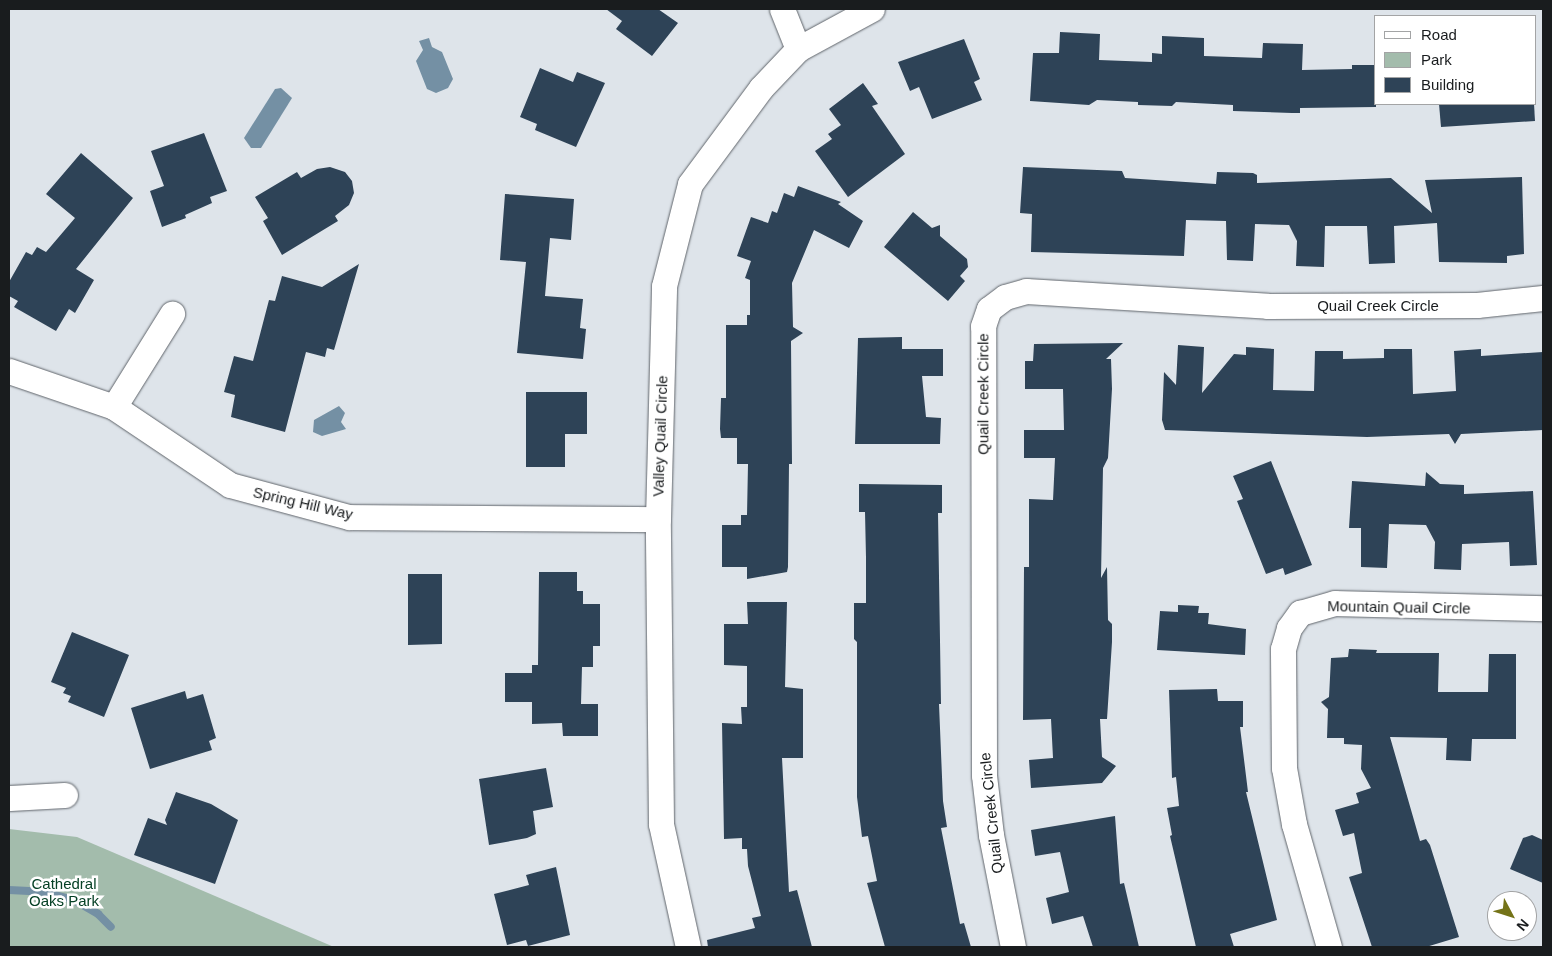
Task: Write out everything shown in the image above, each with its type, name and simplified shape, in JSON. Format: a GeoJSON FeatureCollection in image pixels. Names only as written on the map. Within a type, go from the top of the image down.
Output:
{"type":"FeatureCollection","features":[{"type":"Feature","properties":{"kind":"street"},"geometry":{"type":"LineString","coordinates":[[782,9],[798,49]]}},
{"type":"Feature","properties":{"kind":"street","name":"Valley Quail Circle"},"geometry":{"type":"LineString","coordinates":[[688,947],[660,824],[658,519],[664,286],[690,184],[761,88],[798,49],[872,9]]}},
{"type":"Feature","properties":{"kind":"street","name":"Quail Creek Circle"},"geometry":{"type":"LineString","coordinates":[[1013,947],[992,844],[984,775],[983,326],[989,310],[1005,297],[1026,291],[1268,306],[1477,305],[1543,298]]}},
{"type":"Feature","properties":{"kind":"street"},"geometry":{"type":"LineString","coordinates":[[114,407],[172,314]]}},
{"type":"Feature","properties":{"kind":"street","name":"Spring Hill Way"},"geometry":{"type":"LineString","coordinates":[[9,371],[114,407],[230,485],[349,516],[658,519]]}},
{"type":"Feature","properties":{"kind":"street","name":"Mountain Quail Circle"},"geometry":{"type":"LineString","coordinates":[[1328,947],[1294,824],[1284,768],[1283,649],[1289,628],[1300,613],[1335,603],[1543,608]]}},
{"type":"Feature","properties":{"kind":"street"},"geometry":{"type":"LineString","coordinates":[[9,798],[65,794]]}},
{"type":"Feature","properties":{"kind":"green space","name":"Cathedral Oaks Park"},"geometry":{"type":"Polygon","coordinates":[[[9,829],[77,837],[334,947],[9,947],[9,829]]]}},
{"type":"Feature","properties":{"kind":"water"},"geometry":{"type":"Polygon","coordinates":[[[429,38],[432,47],[442,52],[453,79],[448,88],[436,93],[427,89],[416,61],[423,50],[419,41],[429,38]]]}},
{"type":"Feature","properties":{"kind":"water"},"geometry":{"type":"Polygon","coordinates":[[[281,88],[292,98],[261,148],[251,148],[244,138],[275,89],[281,88]]]}},
{"type":"Feature","properties":{"kind":"water"},"geometry":{"type":"Polygon","coordinates":[[[339,406],[345,413],[341,422],[346,429],[322,436],[313,432],[314,420],[339,406]]]}},
{"type":"Feature","properties":{"kind":"building"},"geometry":{"type":"Polygon","coordinates":[[[606,9],[658,9],[678,23],[652,56],[616,29],[622,21],[606,9]]]}},
{"type":"Feature","properties":{"kind":"building"},"geometry":{"type":"Polygon","coordinates":[[[1060,32],[1100,34],[1099,60],[1152,62],[1152,53],[1162,54],[1162,36],[1204,38],[1204,56],[1262,58],[1263,43],[1303,44],[1302,70],[1352,69],[1352,65],[1374,65],[1374,105],[1376,107],[1300,108],[1300,113],[1292,113],[1233,111],[1233,105],[1176,102],[1172,106],[1138,105],[1138,102],[1097,100],[1089,105],[1030,101],[1033,53],[1059,53],[1060,32]]]}},
{"type":"Feature","properties":{"kind":"building"},"geometry":{"type":"Polygon","coordinates":[[[964,39],[980,79],[974,82],[982,100],[932,119],[919,87],[910,91],[898,62],[964,39]]]}},
{"type":"Feature","properties":{"kind":"building"},"geometry":{"type":"Polygon","coordinates":[[[540,68],[573,82],[577,72],[605,83],[576,147],[535,130],[537,124],[520,117],[540,68]]]}},
{"type":"Feature","properties":{"kind":"building"},"geometry":{"type":"Polygon","coordinates":[[[863,83],[878,104],[872,106],[905,154],[848,197],[815,151],[832,139],[828,134],[841,125],[829,109],[863,83]]]}},
{"type":"Feature","properties":{"kind":"building"},"geometry":{"type":"Polygon","coordinates":[[[1439,105],[1534,105],[1535,121],[1441,127],[1439,105]]]}},
{"type":"Feature","properties":{"kind":"building"},"geometry":{"type":"Polygon","coordinates":[[[204,133],[227,191],[210,197],[212,203],[185,215],[186,218],[162,227],[150,191],[164,186],[151,151],[204,133]]]}},
{"type":"Feature","properties":{"kind":"building"},"geometry":{"type":"Polygon","coordinates":[[[81,153],[133,198],[76,269],[94,280],[75,313],[69,309],[56,331],[14,307],[18,301],[9,296],[9,282],[26,252],[32,255],[37,247],[46,252],[75,218],[46,194],[81,153]]]}},
{"type":"Feature","properties":{"kind":"building"},"geometry":{"type":"Polygon","coordinates":[[[330,167],[345,172],[352,181],[354,193],[349,205],[335,216],[338,221],[282,255],[263,221],[268,218],[255,197],[297,172],[301,178],[317,169],[330,167]]]}},
{"type":"Feature","properties":{"kind":"building"},"geometry":{"type":"Polygon","coordinates":[[[1023,167],[1122,171],[1125,178],[1216,184],[1217,172],[1253,173],[1257,175],[1257,183],[1391,178],[1432,213],[1425,180],[1522,177],[1524,254],[1507,256],[1507,263],[1439,262],[1437,223],[1394,226],[1395,263],[1369,264],[1367,226],[1325,226],[1324,267],[1296,266],[1297,241],[1289,225],[1255,224],[1253,261],[1227,260],[1226,221],[1186,220],[1184,256],[1031,252],[1032,214],[1020,213],[1023,167]]]}},
{"type":"Feature","properties":{"kind":"building"},"geometry":{"type":"Polygon","coordinates":[[[798,186],[841,202],[838,204],[863,221],[849,248],[814,230],[792,283],[793,327],[803,333],[791,341],[792,464],[789,464],[788,567],[787,572],[747,579],[747,567],[722,567],[722,525],[741,525],[741,515],[747,515],[748,464],[737,464],[737,438],[721,438],[721,398],[726,398],[726,325],[747,325],[747,315],[750,315],[750,280],[745,278],[751,261],[737,256],[751,217],[768,223],[772,211],[777,213],[784,193],[794,197],[798,186]]]}},
{"type":"Feature","properties":{"kind":"building"},"geometry":{"type":"Polygon","coordinates":[[[505,194],[574,199],[571,240],[550,238],[545,296],[583,299],[580,328],[586,329],[583,359],[517,353],[526,262],[500,260],[505,194]]]}},
{"type":"Feature","properties":{"kind":"building"},"geometry":{"type":"Polygon","coordinates":[[[913,212],[932,228],[940,225],[940,236],[967,259],[968,267],[960,276],[965,281],[948,301],[884,247],[913,212]]]}},
{"type":"Feature","properties":{"kind":"building"},"geometry":{"type":"Polygon","coordinates":[[[359,264],[334,350],[327,348],[325,357],[306,352],[285,432],[231,417],[235,395],[224,392],[234,356],[253,361],[269,300],[275,301],[282,276],[322,287],[359,264]]]}},
{"type":"Feature","properties":{"kind":"building"},"geometry":{"type":"Polygon","coordinates":[[[902,337],[902,349],[943,349],[943,376],[922,376],[926,417],[941,418],[940,444],[855,444],[858,338],[902,337]]]}},
{"type":"Feature","properties":{"kind":"building"},"geometry":{"type":"Polygon","coordinates":[[[1123,343],[1106,359],[1111,359],[1112,389],[1108,458],[1103,468],[1101,578],[1107,567],[1108,620],[1112,624],[1112,642],[1107,719],[1100,719],[1102,757],[1116,766],[1102,783],[1031,788],[1029,760],[1053,758],[1051,719],[1023,720],[1024,567],[1029,567],[1029,499],[1053,500],[1055,458],[1024,458],[1024,430],[1064,430],[1063,389],[1025,389],[1025,361],[1033,361],[1034,344],[1123,343]]]}},
{"type":"Feature","properties":{"kind":"building"},"geometry":{"type":"Polygon","coordinates":[[[1178,345],[1204,347],[1202,393],[1234,354],[1246,355],[1246,347],[1274,349],[1273,390],[1314,391],[1315,351],[1343,351],[1343,359],[1384,358],[1384,349],[1412,349],[1413,394],[1456,391],[1454,351],[1481,349],[1481,356],[1543,352],[1543,430],[1461,434],[1455,444],[1449,434],[1367,437],[1165,430],[1162,420],[1164,372],[1176,385],[1178,345]]]}},
{"type":"Feature","properties":{"kind":"building"},"geometry":{"type":"Polygon","coordinates":[[[526,392],[587,392],[587,434],[565,434],[565,467],[526,467],[526,392]]]}},
{"type":"Feature","properties":{"kind":"building"},"geometry":{"type":"Polygon","coordinates":[[[1271,461],[1312,565],[1285,575],[1283,568],[1266,574],[1237,501],[1243,499],[1233,476],[1271,461]]]}},
{"type":"Feature","properties":{"kind":"building"},"geometry":{"type":"Polygon","coordinates":[[[1426,472],[1440,484],[1464,485],[1464,494],[1533,491],[1537,565],[1510,566],[1509,542],[1462,544],[1461,570],[1434,569],[1435,542],[1426,525],[1389,524],[1387,568],[1361,567],[1361,528],[1349,528],[1352,481],[1425,486],[1426,472]]]}},
{"type":"Feature","properties":{"kind":"building"},"geometry":{"type":"Polygon","coordinates":[[[859,484],[942,485],[942,513],[938,513],[941,704],[939,704],[943,801],[947,827],[941,828],[960,924],[964,923],[971,947],[885,947],[867,883],[877,881],[868,836],[862,837],[857,797],[857,642],[854,639],[854,603],[866,603],[865,512],[859,512],[859,484]]]}},
{"type":"Feature","properties":{"kind":"building"},"geometry":{"type":"Polygon","coordinates":[[[539,572],[577,572],[577,591],[583,591],[583,604],[600,604],[600,646],[593,646],[593,667],[582,667],[581,704],[598,704],[598,736],[563,736],[562,723],[532,724],[532,702],[505,702],[505,673],[532,673],[532,665],[538,665],[539,572]]]}},
{"type":"Feature","properties":{"kind":"building"},"geometry":{"type":"Polygon","coordinates":[[[408,574],[442,574],[442,644],[408,645],[408,574]]]}},
{"type":"Feature","properties":{"kind":"building"},"geometry":{"type":"Polygon","coordinates":[[[747,602],[787,602],[785,687],[803,689],[803,758],[782,758],[789,892],[797,890],[812,947],[708,947],[707,940],[755,928],[752,918],[761,916],[748,866],[747,849],[742,849],[742,838],[724,839],[722,723],[742,724],[741,707],[747,707],[747,666],[724,665],[724,624],[748,624],[747,602]]]}},
{"type":"Feature","properties":{"kind":"building"},"geometry":{"type":"Polygon","coordinates":[[[1178,605],[1199,606],[1198,613],[1209,613],[1208,624],[1246,629],[1245,655],[1157,650],[1160,611],[1178,612],[1178,605]]]}},
{"type":"Feature","properties":{"kind":"building"},"geometry":{"type":"Polygon","coordinates":[[[72,632],[129,655],[104,717],[68,702],[71,696],[63,693],[66,688],[51,682],[72,632]]]}},
{"type":"Feature","properties":{"kind":"building"},"geometry":{"type":"Polygon","coordinates":[[[1349,649],[1377,650],[1376,653],[1439,653],[1438,692],[1488,692],[1489,654],[1516,654],[1516,739],[1472,739],[1471,761],[1446,760],[1447,738],[1390,737],[1420,841],[1426,839],[1430,845],[1459,937],[1426,947],[1372,947],[1349,877],[1362,873],[1354,833],[1343,836],[1335,810],[1359,803],[1356,793],[1371,788],[1361,769],[1362,745],[1344,744],[1344,738],[1327,738],[1328,709],[1321,702],[1329,697],[1331,658],[1348,657],[1349,649]]]}},
{"type":"Feature","properties":{"kind":"building"},"geometry":{"type":"Polygon","coordinates":[[[1217,689],[1218,701],[1243,701],[1243,727],[1240,727],[1248,792],[1246,792],[1277,920],[1230,934],[1234,947],[1196,947],[1170,836],[1172,835],[1167,808],[1179,806],[1176,777],[1172,778],[1169,690],[1217,689]]]}},
{"type":"Feature","properties":{"kind":"building"},"geometry":{"type":"Polygon","coordinates":[[[185,691],[187,699],[203,694],[216,738],[209,741],[212,750],[150,769],[131,708],[185,691]]]}},
{"type":"Feature","properties":{"kind":"building"},"geometry":{"type":"Polygon","coordinates":[[[546,768],[553,807],[533,811],[536,834],[527,838],[489,845],[479,779],[546,768]]]}},
{"type":"Feature","properties":{"kind":"building"},"geometry":{"type":"Polygon","coordinates":[[[176,792],[211,804],[238,820],[215,884],[134,855],[148,818],[167,825],[165,820],[176,792]]]}},
{"type":"Feature","properties":{"kind":"building"},"geometry":{"type":"Polygon","coordinates":[[[1115,816],[1120,884],[1124,883],[1139,947],[1093,947],[1083,916],[1052,924],[1046,898],[1069,892],[1060,852],[1035,856],[1031,830],[1115,816]]]}},
{"type":"Feature","properties":{"kind":"building"},"geometry":{"type":"Polygon","coordinates":[[[1532,835],[1543,840],[1543,883],[1510,869],[1523,838],[1532,835]]]}},
{"type":"Feature","properties":{"kind":"building"},"geometry":{"type":"Polygon","coordinates":[[[556,867],[570,935],[528,946],[526,940],[507,945],[494,894],[529,885],[526,875],[556,867]]]}},
{"type":"Feature","properties":{"kind":"waterway"},"geometry":{"type":"LineString","coordinates":[[9,890],[44,892],[74,900],[98,914],[111,927]]}}]}
